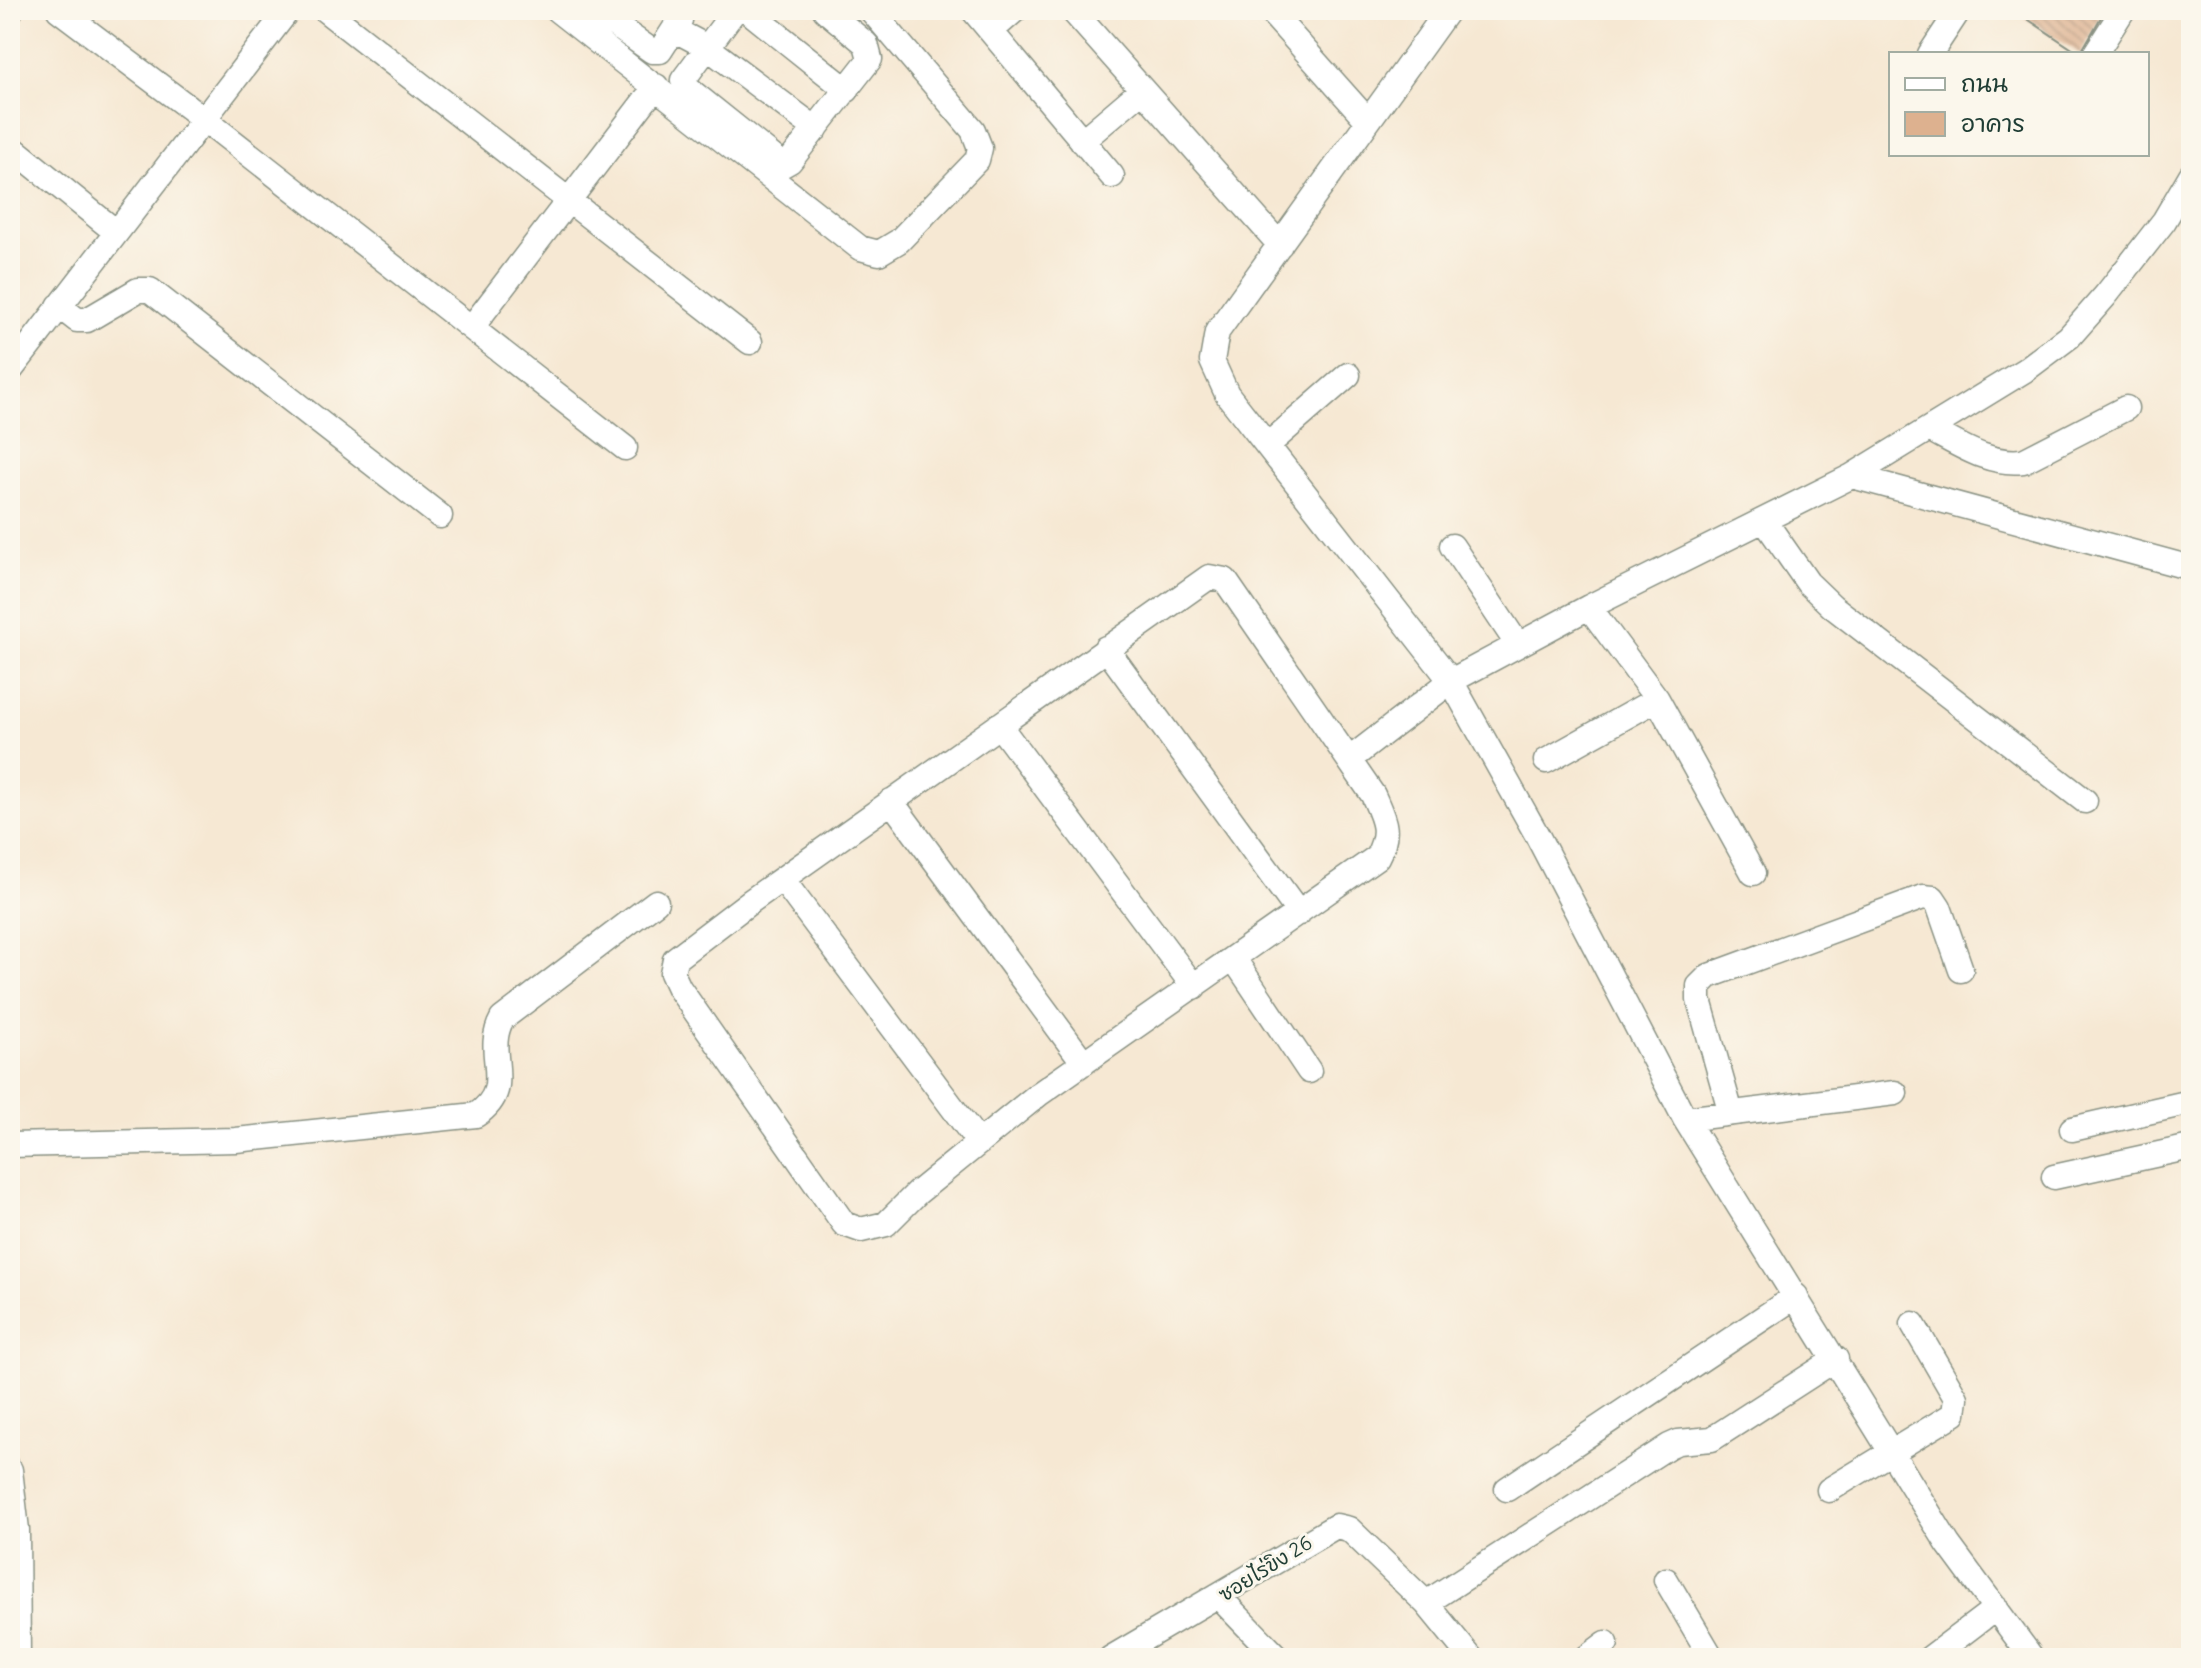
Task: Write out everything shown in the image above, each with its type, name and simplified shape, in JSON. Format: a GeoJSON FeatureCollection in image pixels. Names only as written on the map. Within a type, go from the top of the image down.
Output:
{"type":"FeatureCollection","features":[{"type":"Feature","properties":{"kind":"street"},"geometry":{"type":"LineString","coordinates":[[59,10],[204,119],[625,448]]}},
{"type":"Feature","properties":{"kind":"street"},"geometry":{"type":"LineString","coordinates":[[10,371],[288,10]]}},
{"type":"Feature","properties":{"kind":"street"},"geometry":{"type":"LineString","coordinates":[[325,10],[750,342]]}},
{"type":"Feature","properties":{"kind":"street"},"geometry":{"type":"LineString","coordinates":[[557,10],[591,17],[652,51],[666,46],[674,20],[816,129]]}},
{"type":"Feature","properties":{"kind":"street"},"geometry":{"type":"LineString","coordinates":[[735,10],[683,80],[687,88],[783,165],[790,161],[870,59],[871,51],[825,10]]}},
{"type":"Feature","properties":{"kind":"street"},"geometry":{"type":"LineString","coordinates":[[747,10],[847,90]]}},
{"type":"Feature","properties":{"kind":"street"},"geometry":{"type":"LineString","coordinates":[[591,17],[656,86],[860,248],[879,253],[909,231],[977,160],[980,148],[973,130],[871,10]]}},
{"type":"Feature","properties":{"kind":"street"},"geometry":{"type":"LineString","coordinates":[[973,10],[1112,176]]}},
{"type":"Feature","properties":{"kind":"street"},"geometry":{"type":"LineString","coordinates":[[991,31],[1015,10]]}},
{"type":"Feature","properties":{"kind":"street"},"geometry":{"type":"LineString","coordinates":[[1072,10],[1280,245]]}},
{"type":"Feature","properties":{"kind":"street"},"geometry":{"type":"LineString","coordinates":[[1269,10],[1368,121]]}},
{"type":"Feature","properties":{"kind":"street"},"geometry":{"type":"LineString","coordinates":[[1448,10],[1217,332],[1212,361],[1227,394],[1451,681],[1537,835],[1685,1119],[1948,1544],[2032,1658]]}},
{"type":"Feature","properties":{"kind":"street"},"geometry":{"type":"LineString","coordinates":[[1931,52],[1959,10]]}},
{"type":"Feature","properties":{"kind":"street"},"geometry":{"type":"LineString","coordinates":[[2096,52],[2123,10]]}},
{"type":"Feature","properties":{"kind":"street"},"geometry":{"type":"LineString","coordinates":[[472,327],[656,86]]}},
{"type":"Feature","properties":{"kind":"street"},"geometry":{"type":"LineString","coordinates":[[1082,141],[1142,90]]}},
{"type":"Feature","properties":{"kind":"street"},"geometry":{"type":"LineString","coordinates":[[10,146],[116,232]]}},
{"type":"Feature","properties":{"kind":"street"},"geometry":{"type":"LineString","coordinates":[[1350,759],[1451,681],[1589,607],[1852,476],[2025,370],[2069,337],[2164,221],[2185,201],[2191,175]]}},
{"type":"Feature","properties":{"kind":"street"},"geometry":{"type":"LineString","coordinates":[[59,306],[77,320],[87,320],[138,290],[150,290],[440,516]]}},
{"type":"Feature","properties":{"kind":"street"},"geometry":{"type":"LineString","coordinates":[[1269,444],[1348,375]]}},
{"type":"Feature","properties":{"kind":"street"},"geometry":{"type":"LineString","coordinates":[[1929,429],[1984,457],[2004,463],[2023,461],[2126,408]]}},
{"type":"Feature","properties":{"kind":"street"},"geometry":{"type":"LineString","coordinates":[[1852,476],[2191,568]]}},
{"type":"Feature","properties":{"kind":"street"},"geometry":{"type":"LineString","coordinates":[[1764,520],[1808,583],[1832,606],[2085,801]]}},
{"type":"Feature","properties":{"kind":"street"},"geometry":{"type":"LineString","coordinates":[[1452,546],[1518,645]]}},
{"type":"Feature","properties":{"kind":"street"},"geometry":{"type":"LineString","coordinates":[[1209,577],[1225,580],[1373,795],[1387,840],[1377,857],[1084,1063],[979,1143],[886,1224],[861,1230],[844,1224],[672,973],[675,959],[692,943],[999,725],[1209,577]]}},
{"type":"Feature","properties":{"kind":"street"},"geometry":{"type":"LineString","coordinates":[[1589,607],[1657,699],[1753,873]]}},
{"type":"Feature","properties":{"kind":"street"},"geometry":{"type":"LineString","coordinates":[[1106,648],[1299,913]]}},
{"type":"Feature","properties":{"kind":"street"},"geometry":{"type":"LineString","coordinates":[[1546,761],[1657,699]]}},
{"type":"Feature","properties":{"kind":"street"},"geometry":{"type":"LineString","coordinates":[[999,725],[1194,987]]}},
{"type":"Feature","properties":{"kind":"street"},"geometry":{"type":"LineString","coordinates":[[891,801],[1084,1063]]}},
{"type":"Feature","properties":{"kind":"street"},"geometry":{"type":"LineString","coordinates":[[782,879],[979,1143]]}},
{"type":"Feature","properties":{"kind":"street"},"geometry":{"type":"LineString","coordinates":[[1731,1113],[1699,1000],[1699,986],[1709,976],[1923,897],[1933,898],[1939,907],[1961,970]]}},
{"type":"Feature","properties":{"kind":"street"},"geometry":{"type":"LineString","coordinates":[[10,1145],[236,1140],[476,1115],[492,1105],[498,1090],[494,1034],[502,1019],[656,902]]}},
{"type":"Feature","properties":{"kind":"street"},"geometry":{"type":"LineString","coordinates":[[1234,959],[1309,1071]]}},
{"type":"Feature","properties":{"kind":"street"},"geometry":{"type":"LineString","coordinates":[[1685,1119],[1895,1093]]}},
{"type":"Feature","properties":{"kind":"street"},"geometry":{"type":"LineString","coordinates":[[2072,1129],[2191,1102]]}},
{"type":"Feature","properties":{"kind":"street"},"geometry":{"type":"LineString","coordinates":[[2054,1177],[2191,1147]]}},
{"type":"Feature","properties":{"kind":"street"},"geometry":{"type":"LineString","coordinates":[[1507,1489],[1796,1296]]}},
{"type":"Feature","properties":{"kind":"street"},"geometry":{"type":"LineString","coordinates":[[1829,1490],[1954,1414],[1956,1398],[1913,1324]]}},
{"type":"Feature","properties":{"kind":"street"},"geometry":{"type":"LineString","coordinates":[[1426,1603],[1669,1446],[1678,1442],[1712,1439],[1836,1359]]}},
{"type":"Feature","properties":{"kind":"street"},"geometry":{"type":"LineString","coordinates":[[10,1470],[18,1658]]}},
{"type":"Feature","properties":{"kind":"street","name":"ซอยไร่ขิง 26"},"geometry":{"type":"LineString","coordinates":[[1111,1658],[1336,1526],[1349,1529],[1426,1603],[1471,1658]]}},
{"type":"Feature","properties":{"kind":"street"},"geometry":{"type":"LineString","coordinates":[[1666,1580],[1712,1658]]}},
{"type":"Feature","properties":{"kind":"street"},"geometry":{"type":"LineString","coordinates":[[1219,1597],[1278,1658]]}},
{"type":"Feature","properties":{"kind":"street"},"geometry":{"type":"LineString","coordinates":[[1930,1658],[1996,1608]]}},
{"type":"Feature","properties":{"kind":"street"},"geometry":{"type":"LineString","coordinates":[[1586,1658],[1606,1643]]}},
{"type":"Feature","properties":{"kind":"building"},"geometry":{"type":"Polygon","coordinates":[[[2014,10],[2105,10],[2081,52],[2014,10]]]}}]}
